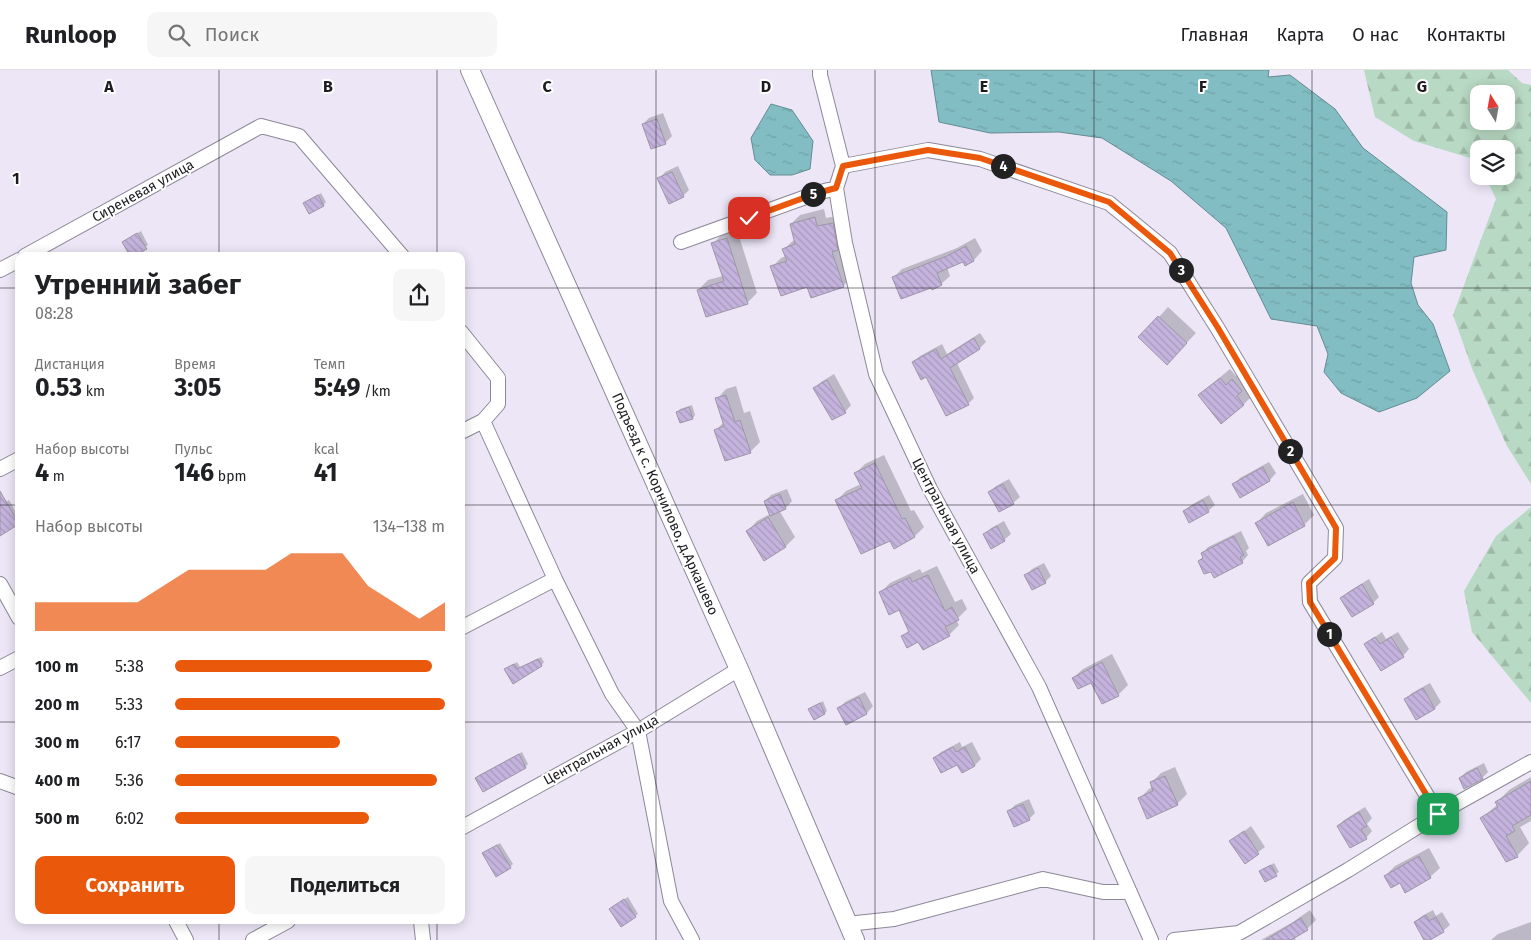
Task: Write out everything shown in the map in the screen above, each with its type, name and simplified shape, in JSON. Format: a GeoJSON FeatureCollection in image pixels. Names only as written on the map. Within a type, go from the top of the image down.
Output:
{"type":"FeatureCollection","features":[{"type":"Feature","properties":{"kind":"street","name":"Подъезд к с. Корнилово, д.Аркашево"},"geometry":{"type":"LineString","coordinates":[[470,70],[740,669],[855,940]]}},
{"type":"Feature","properties":{"kind":"street"},"geometry":{"type":"LineString","coordinates":[[820,70],[843,166],[928,150],[980,158],[1109,202],[1170,253],[1218,328],[1336,528],[1335,558],[1309,583],[1310,602],[1438,814]]}},
{"type":"Feature","properties":{"kind":"street","name":"Сиреневая улица"},"geometry":{"type":"LineString","coordinates":[[32,252],[261,126],[299,136],[399,252]]}},
{"type":"Feature","properties":{"kind":"street","name":"Центральная улица"},"geometry":{"type":"LineString","coordinates":[[843,166],[836,188],[845,243],[876,374],[930,489],[1040,687],[1151,940]]}},
{"type":"Feature","properties":{"kind":"street"},"geometry":{"type":"LineString","coordinates":[[681,242],[817,193],[836,188]]}},
{"type":"Feature","properties":{"kind":"street"},"geometry":{"type":"LineString","coordinates":[[0,270],[15,262]]}},
{"type":"Feature","properties":{"kind":"street"},"geometry":{"type":"LineString","coordinates":[[465,337],[498,378],[498,404],[483,421],[465,430]]}},
{"type":"Feature","properties":{"kind":"street"},"geometry":{"type":"LineString","coordinates":[[483,421],[555,579],[612,694],[638,731],[671,901],[692,940]]}},
{"type":"Feature","properties":{"kind":"street"},"geometry":{"type":"LineString","coordinates":[[0,469],[15,461]]}},
{"type":"Feature","properties":{"kind":"street"},"geometry":{"type":"LineString","coordinates":[[465,626],[555,579]]}},
{"type":"Feature","properties":{"kind":"street"},"geometry":{"type":"LineString","coordinates":[[0,584],[15,611]]}},
{"type":"Feature","properties":{"kind":"street"},"geometry":{"type":"LineString","coordinates":[[0,668],[15,660]]}},
{"type":"Feature","properties":{"kind":"street","name":"Центральная улица"},"geometry":{"type":"LineString","coordinates":[[465,826],[638,731],[740,669]]}},
{"type":"Feature","properties":{"kind":"street"},"geometry":{"type":"LineString","coordinates":[[1174,940],[1239,933],[1348,870],[1438,814],[1531,762]]}},
{"type":"Feature","properties":{"kind":"street"},"geometry":{"type":"LineString","coordinates":[[0,781],[15,787]]}},
{"type":"Feature","properties":{"kind":"street"},"geometry":{"type":"LineString","coordinates":[[847,924],[894,919],[1043,879],[1103,892],[1130,892]]}},
{"type":"Feature","properties":{"kind":"street"},"geometry":{"type":"LineString","coordinates":[[178,924],[186,940]]}},
{"type":"Feature","properties":{"kind":"street"},"geometry":{"type":"LineString","coordinates":[[253,940],[282,924]]}},
{"type":"Feature","properties":{"kind":"street"},"geometry":{"type":"LineString","coordinates":[[421,924],[423,940]]}},
{"type":"Feature","properties":{"kind":"green space"},"geometry":{"type":"Polygon","coordinates":[[[1364,70],[1508,70],[1522,83],[1531,85],[1531,484],[1507,446],[1473,371],[1453,315],[1496,199],[1489,185],[1515,185],[1515,140],[1470,140],[1470,158],[1414,141],[1375,117],[1364,70]]]}},
{"type":"Feature","properties":{"kind":"green space"},"geometry":{"type":"Polygon","coordinates":[[[1531,507],[1531,703],[1472,632],[1464,591],[1496,536],[1531,507]]]}},
{"type":"Feature","properties":{"kind":"water"},"geometry":{"type":"Polygon","coordinates":[[[931,70],[1269,70],[1268,77],[1290,75],[1335,109],[1363,148],[1447,212],[1446,250],[1414,257],[1411,283],[1418,305],[1433,324],[1450,371],[1417,398],[1379,412],[1341,393],[1324,372],[1328,354],[1317,326],[1271,319],[1226,228],[1171,181],[1102,138],[1059,132],[990,133],[939,122],[931,70]]]}},
{"type":"Feature","properties":{"kind":"water"},"geometry":{"type":"Polygon","coordinates":[[[771,104],[792,110],[813,141],[810,169],[792,175],[770,175],[755,160],[751,138],[771,104]]]}},
{"type":"Feature","properties":{"kind":"building"},"geometry":{"type":"Polygon","coordinates":[[[657,119],[666,144],[651,149],[642,124],[657,119]]]}},
{"type":"Feature","properties":{"kind":"building"},"geometry":{"type":"Polygon","coordinates":[[[672,172],[684,197],[669,204],[657,178],[672,172]]]}},
{"type":"Feature","properties":{"kind":"building"},"geometry":{"type":"Polygon","coordinates":[[[318,195],[324,206],[309,214],[303,203],[318,195]]]}},
{"type":"Feature","properties":{"kind":"building"},"geometry":{"type":"Polygon","coordinates":[[[815,217],[817,226],[833,223],[838,250],[832,252],[844,287],[811,298],[807,287],[781,296],[770,266],[787,261],[782,249],[795,244],[790,224],[815,217]]]}},
{"type":"Feature","properties":{"kind":"building"},"geometry":{"type":"Polygon","coordinates":[[[137,233],[147,249],[141,252],[128,252],[122,242],[137,233]]]}},
{"type":"Feature","properties":{"kind":"building"},"geometry":{"type":"Polygon","coordinates":[[[727,238],[748,304],[706,317],[697,290],[724,281],[711,243],[727,238]]]}},
{"type":"Feature","properties":{"kind":"building"},"geometry":{"type":"Polygon","coordinates":[[[966,246],[974,261],[965,266],[963,262],[937,273],[942,285],[932,290],[931,288],[901,299],[892,277],[947,256],[966,246]]]}},
{"type":"Feature","properties":{"kind":"building"},"geometry":{"type":"Polygon","coordinates":[[[1158,316],[1187,343],[1167,365],[1138,337],[1158,316]]]}},
{"type":"Feature","properties":{"kind":"building"},"geometry":{"type":"Polygon","coordinates":[[[974,338],[980,349],[950,368],[969,405],[946,416],[926,377],[921,380],[912,362],[936,349],[941,359],[974,338]]]}},
{"type":"Feature","properties":{"kind":"building"},"geometry":{"type":"Polygon","coordinates":[[[1220,378],[1226,385],[1232,379],[1242,391],[1237,396],[1244,405],[1221,424],[1198,395],[1220,378]]]}},
{"type":"Feature","properties":{"kind":"building"},"geometry":{"type":"Polygon","coordinates":[[[827,380],[846,413],[832,420],[813,388],[827,380]]]}},
{"type":"Feature","properties":{"kind":"building"},"geometry":{"type":"Polygon","coordinates":[[[726,395],[735,422],[740,420],[751,453],[725,461],[714,430],[724,426],[715,398],[726,395]]]}},
{"type":"Feature","properties":{"kind":"building"},"geometry":{"type":"Polygon","coordinates":[[[689,407],[693,419],[680,423],[676,412],[689,407]]]}},
{"type":"Feature","properties":{"kind":"building"},"geometry":{"type":"Polygon","coordinates":[[[875,463],[902,519],[905,518],[915,537],[894,549],[890,541],[861,554],[835,500],[862,488],[854,473],[875,463]]]}},
{"type":"Feature","properties":{"kind":"building"},"geometry":{"type":"Polygon","coordinates":[[[1263,467],[1270,481],[1240,498],[1232,484],[1263,467]]]}},
{"type":"Feature","properties":{"kind":"building"},"geometry":{"type":"Polygon","coordinates":[[[1003,484],[1014,504],[999,512],[988,492],[1003,484]]]}},
{"type":"Feature","properties":{"kind":"building"},"geometry":{"type":"Polygon","coordinates":[[[0,491],[15,517],[15,527],[0,536],[0,491]]]}},
{"type":"Feature","properties":{"kind":"building"},"geometry":{"type":"Polygon","coordinates":[[[780,494],[786,509],[770,516],[764,501],[780,494]]]}},
{"type":"Feature","properties":{"kind":"building"},"geometry":{"type":"Polygon","coordinates":[[[1203,500],[1209,512],[1189,523],[1183,511],[1203,500]]]}},
{"type":"Feature","properties":{"kind":"building"},"geometry":{"type":"Polygon","coordinates":[[[1293,502],[1305,526],[1268,546],[1255,523],[1293,502]]]}},
{"type":"Feature","properties":{"kind":"building"},"geometry":{"type":"Polygon","coordinates":[[[768,517],[786,547],[764,561],[746,531],[768,517]]]}},
{"type":"Feature","properties":{"kind":"building"},"geometry":{"type":"Polygon","coordinates":[[[997,526],[1005,541],[991,549],[983,534],[997,526]]]}},
{"type":"Feature","properties":{"kind":"building"},"geometry":{"type":"Polygon","coordinates":[[[1234,536],[1244,555],[1240,557],[1243,563],[1214,578],[1211,572],[1204,574],[1198,561],[1203,558],[1201,553],[1234,536]]]}},
{"type":"Feature","properties":{"kind":"building"},"geometry":{"type":"Polygon","coordinates":[[[1038,568],[1046,583],[1032,590],[1024,575],[1038,568]]]}},
{"type":"Feature","properties":{"kind":"building"},"geometry":{"type":"Polygon","coordinates":[[[928,575],[945,611],[952,607],[959,620],[945,627],[950,636],[923,650],[918,642],[907,648],[901,636],[909,632],[899,610],[889,615],[879,592],[910,577],[912,582],[928,575]]]}},
{"type":"Feature","properties":{"kind":"building"},"geometry":{"type":"Polygon","coordinates":[[[1362,584],[1374,604],[1352,617],[1340,598],[1362,584]]]}},
{"type":"Feature","properties":{"kind":"building"},"geometry":{"type":"Polygon","coordinates":[[[1375,637],[1380,644],[1391,637],[1404,657],[1381,671],[1364,644],[1375,637]]]}},
{"type":"Feature","properties":{"kind":"building"},"geometry":{"type":"Polygon","coordinates":[[[538,659],[542,666],[513,684],[504,669],[514,664],[517,669],[538,659]]]}},
{"type":"Feature","properties":{"kind":"building"},"geometry":{"type":"Polygon","coordinates":[[[1102,662],[1119,696],[1102,704],[1091,683],[1078,689],[1072,678],[1102,662]]]}},
{"type":"Feature","properties":{"kind":"building"},"geometry":{"type":"Polygon","coordinates":[[[1423,688],[1435,709],[1416,720],[1404,699],[1423,688]]]}},
{"type":"Feature","properties":{"kind":"building"},"geometry":{"type":"Polygon","coordinates":[[[859,697],[867,714],[846,725],[837,708],[859,697]]]}},
{"type":"Feature","properties":{"kind":"building"},"geometry":{"type":"Polygon","coordinates":[[[820,703],[825,714],[814,720],[808,709],[820,703]]]}},
{"type":"Feature","properties":{"kind":"building"},"geometry":{"type":"Polygon","coordinates":[[[953,747],[956,752],[965,747],[975,766],[962,773],[957,765],[941,773],[933,758],[953,747]]]}},
{"type":"Feature","properties":{"kind":"building"},"geometry":{"type":"Polygon","coordinates":[[[519,754],[526,768],[483,792],[475,778],[519,754]]]}},
{"type":"Feature","properties":{"kind":"building"},"geometry":{"type":"Polygon","coordinates":[[[1477,768],[1483,779],[1464,789],[1459,778],[1477,768]]]}},
{"type":"Feature","properties":{"kind":"building"},"geometry":{"type":"Polygon","coordinates":[[[1165,776],[1178,805],[1147,819],[1138,798],[1153,791],[1150,782],[1165,776]]]}},
{"type":"Feature","properties":{"kind":"building"},"geometry":{"type":"Polygon","coordinates":[[[1531,781],[1531,815],[1512,826],[1515,831],[1506,836],[1518,857],[1506,862],[1480,818],[1498,807],[1495,802],[1531,781]]]}},
{"type":"Feature","properties":{"kind":"building"},"geometry":{"type":"Polygon","coordinates":[[[1023,804],[1030,820],[1014,827],[1007,811],[1023,804]]]}},
{"type":"Feature","properties":{"kind":"building"},"geometry":{"type":"Polygon","coordinates":[[[1359,812],[1367,826],[1361,829],[1367,839],[1350,848],[1337,826],[1359,812]]]}},
{"type":"Feature","properties":{"kind":"building"},"geometry":{"type":"Polygon","coordinates":[[[1244,831],[1259,854],[1245,864],[1229,841],[1244,831]]]}},
{"type":"Feature","properties":{"kind":"building"},"geometry":{"type":"Polygon","coordinates":[[[497,845],[511,868],[496,877],[482,853],[497,845]]]}},
{"type":"Feature","properties":{"kind":"building"},"geometry":{"type":"Polygon","coordinates":[[[1419,856],[1431,878],[1405,893],[1400,883],[1391,888],[1384,876],[1419,856]]]}},
{"type":"Feature","properties":{"kind":"building"},"geometry":{"type":"Polygon","coordinates":[[[1271,865],[1277,876],[1265,882],[1259,871],[1271,865]]]}},
{"type":"Feature","properties":{"kind":"building"},"geometry":{"type":"Polygon","coordinates":[[[624,899],[636,917],[621,927],[609,909],[624,899]]]}},
{"type":"Feature","properties":{"kind":"building"},"geometry":{"type":"Polygon","coordinates":[[[1426,915],[1429,921],[1436,917],[1444,932],[1430,940],[1424,940],[1414,922],[1426,915]]]}},
{"type":"Feature","properties":{"kind":"building"},"geometry":{"type":"Polygon","coordinates":[[[1301,918],[1308,930],[1291,940],[1266,940],[1301,918]]]}},
{"type":"Feature","properties":{"kind":"route"},"geometry":{"type":"LineString","coordinates":[[749,218],[836,188],[843,166],[928,150],[980,158],[1109,202],[1170,253],[1218,328],[1336,528],[1335,558],[1309,583],[1310,602],[1438,814]]}}]}
